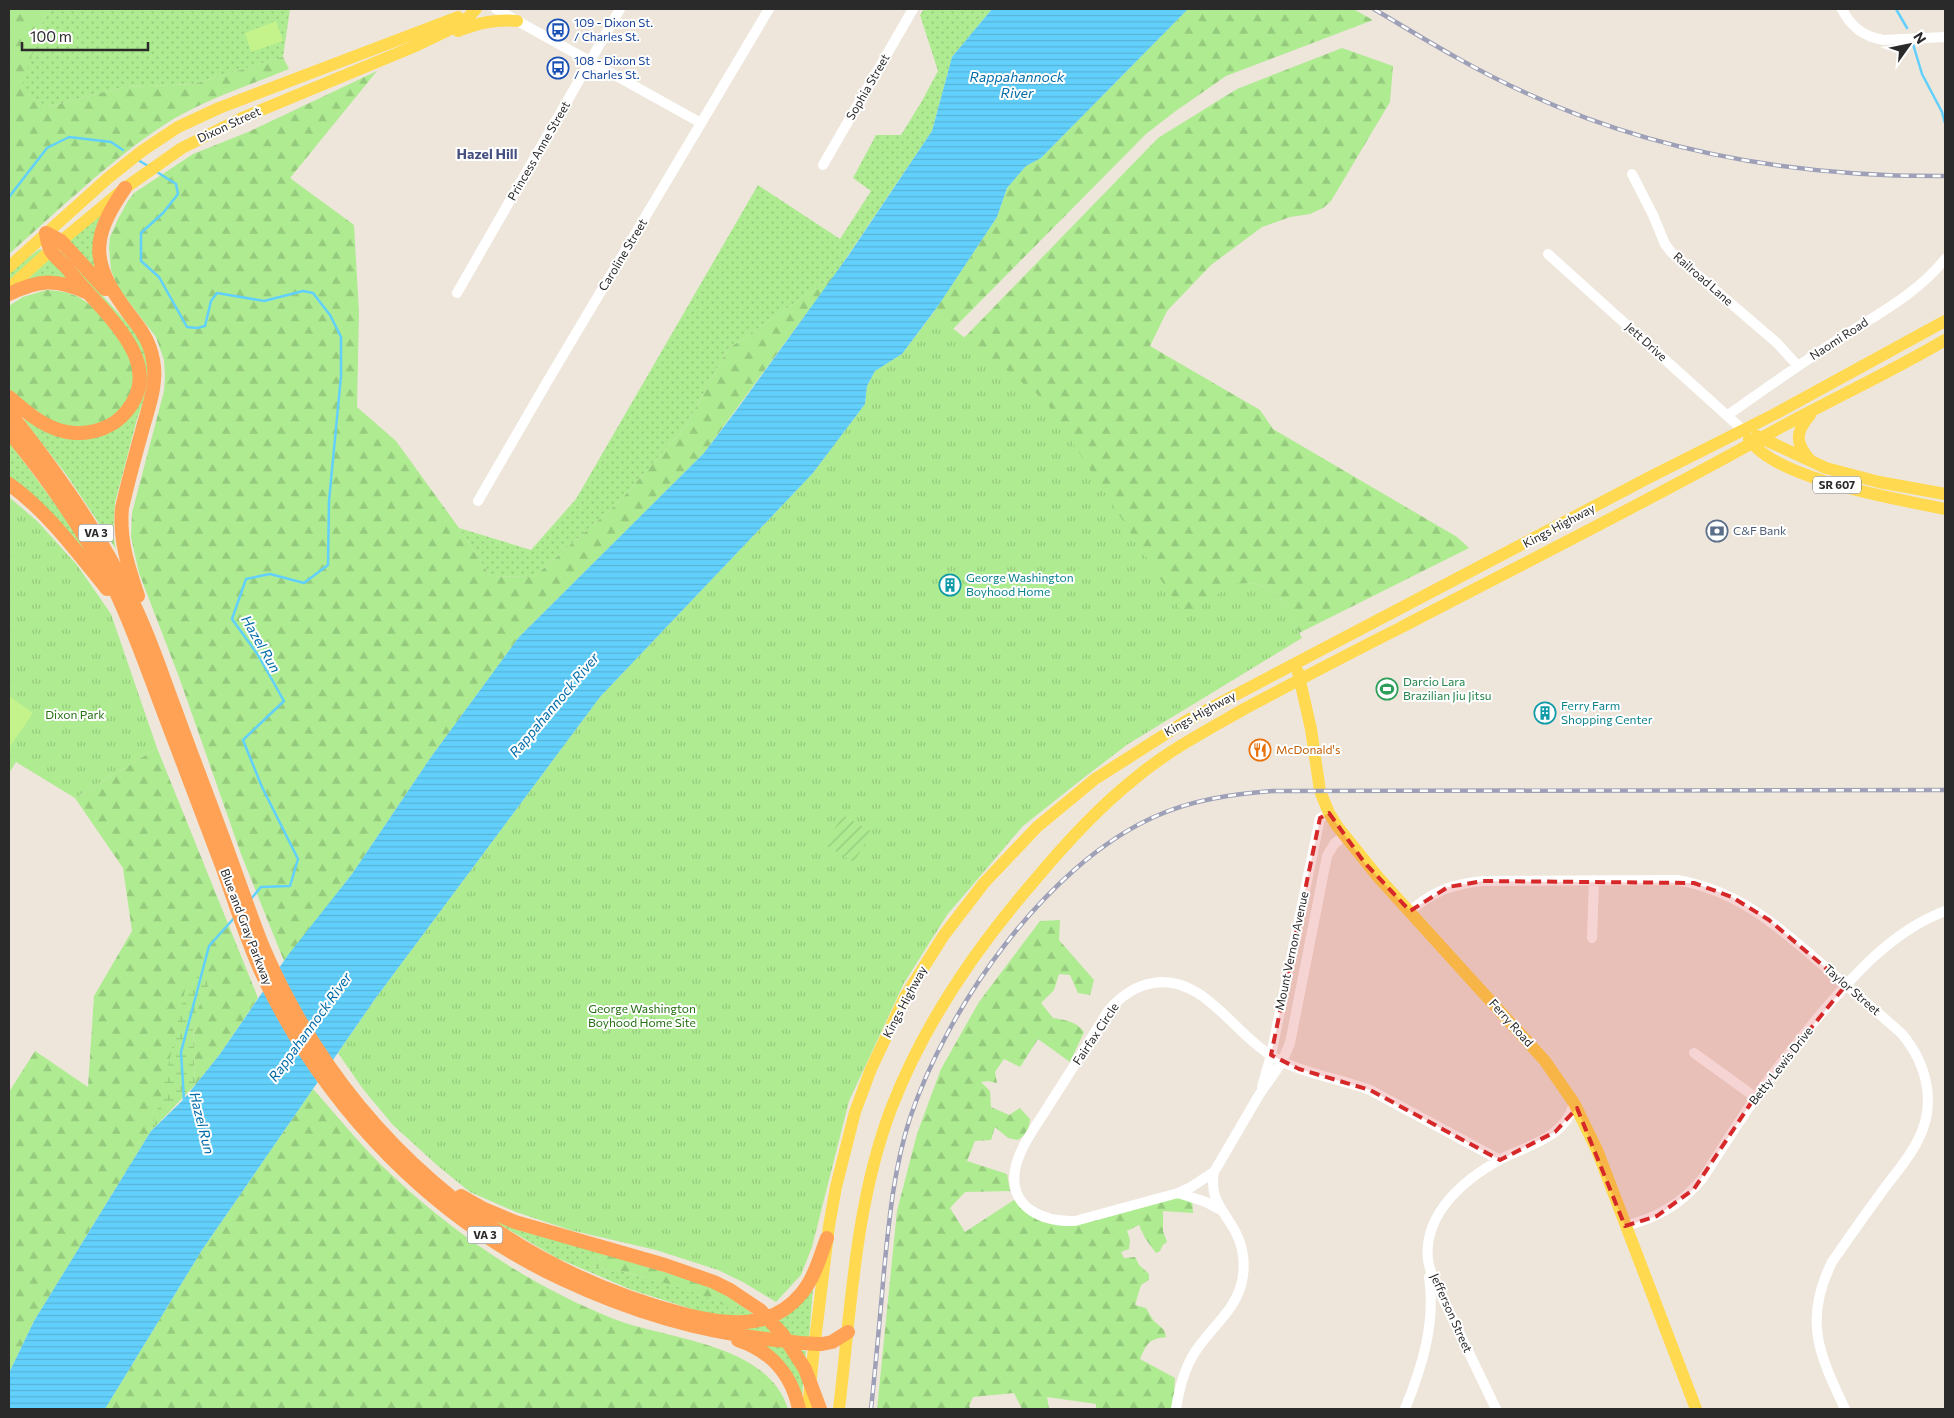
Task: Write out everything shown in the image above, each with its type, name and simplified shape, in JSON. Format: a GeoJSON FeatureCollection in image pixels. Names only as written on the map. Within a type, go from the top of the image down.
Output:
{"type":"FeatureCollection","features":[{"type":"Feature","properties":{"kind":"highway"},"geometry":{"type":"LineString","coordinates":[[125,188],[111,208],[105,222],[99,258],[105,280],[144,333],[154,360],[154,384],[120,520],[124,551],[160,668]]}},
{"type":"Feature","properties":{"kind":"highway"},"geometry":{"type":"LineString","coordinates":[[9,397],[38,420],[72,433],[92,432],[103,429],[123,416],[135,399],[139,378],[136,355],[125,336],[88,293],[46,233]]}},
{"type":"Feature","properties":{"kind":"highway"},"geometry":{"type":"LineString","coordinates":[[56,246],[122,305]]}},
{"type":"Feature","properties":{"kind":"highway"},"geometry":{"type":"LineString","coordinates":[[9,294],[39,282],[53,281],[73,286],[88,293]]}},
{"type":"Feature","properties":{"kind":"highway","name":"Blue and Gray Parkway"},"geometry":{"type":"LineString","coordinates":[[9,412],[63,483],[101,542],[137,610],[160,668],[227,864],[246,936],[267,985],[303,1047],[398,1165],[422,1187],[477,1229],[520,1257],[585,1290],[665,1319],[709,1330]]}},
{"type":"Feature","properties":{"kind":"highway","name":"Blue and Gray Parkway"},"geometry":{"type":"LineString","coordinates":[[9,432],[41,472],[78,526],[125,612],[227,864]]}},
{"type":"Feature","properties":{"kind":"highway"},"geometry":{"type":"LineString","coordinates":[[9,484],[26,498],[69,542],[125,612]]}},
{"type":"Feature","properties":{"kind":"highway","name":"Blue and Gray Parkway"},"geometry":{"type":"LineString","coordinates":[[353,1107],[398,1149]]}},
{"type":"Feature","properties":{"kind":"highway"},"geometry":{"type":"LineString","coordinates":[[398,1149],[420,1172],[456,1202],[524,1248],[559,1267],[612,1290],[683,1314],[705,1319],[750,1323],[782,1311],[793,1303],[807,1286],[827,1238]]}},
{"type":"Feature","properties":{"kind":"highway","name":"VA 3"},"geometry":{"type":"LineString","coordinates":[[398,1149],[435,1179],[503,1218],[544,1232],[664,1265],[714,1282],[745,1298],[774,1324],[787,1340],[805,1369],[820,1409]]}},
{"type":"Feature","properties":{"kind":"highway"},"geometry":{"type":"LineString","coordinates":[[709,1330],[814,1344],[832,1342],[848,1332]]}},
{"type":"Feature","properties":{"kind":"highway","name":"VA 3"},"geometry":{"type":"LineString","coordinates":[[709,1330],[745,1342],[770,1357],[786,1375],[799,1409]]}},
{"type":"Feature","properties":{"kind":"main road","name":"Dixon Street"},"geometry":{"type":"LineString","coordinates":[[9,267],[108,178],[160,138],[178,127],[219,108],[442,24],[470,9]]}},
{"type":"Feature","properties":{"kind":"main road","name":"Dixon Street"},"geometry":{"type":"LineString","coordinates":[[9,288],[125,188],[182,148],[242,118],[413,47],[463,23],[476,9]]}},
{"type":"Feature","properties":{"kind":"main road"},"geometry":{"type":"LineString","coordinates":[[413,47],[487,21],[499,19],[517,21]]}},
{"type":"Feature","properties":{"kind":"main road","name":"Kings Highway"},"geometry":{"type":"LineString","coordinates":[[808,1409],[827,1238],[844,1150],[855,1112],[871,1069],[905,997],[944,934],[984,882],[1037,827],[1095,778],[1186,721],[1743,430],[1945,321]]}},
{"type":"Feature","properties":{"kind":"main road","name":"Kings Highway"},"geometry":{"type":"LineString","coordinates":[[840,1409],[848,1332],[866,1201],[889,1114],[918,1046],[958,979],[1001,919],[1060,850],[1099,810],[1156,762],[1189,740],[1300,679],[1757,441],[1945,340]]}},
{"type":"Feature","properties":{"kind":"main road"},"geometry":{"type":"LineString","coordinates":[[1810,460],[1801,450],[1798,435],[1802,424],[1813,411]]}},
{"type":"Feature","properties":{"kind":"main road","name":"SR 607"},"geometry":{"type":"LineString","coordinates":[[1743,430],[1757,441],[1770,457],[1822,481],[1854,490],[1945,509]]}},
{"type":"Feature","properties":{"kind":"main road","name":"SR 607"},"geometry":{"type":"LineString","coordinates":[[1757,441],[1810,460],[1826,468],[1879,482],[1945,494]]}},
{"type":"Feature","properties":{"kind":"main road","name":"Ferry Road"},"geometry":{"type":"LineString","coordinates":[[1295,664],[1312,729],[1320,790],[1329,813],[1364,862],[1528,1041],[1560,1080],[1574,1103],[1597,1150],[1696,1409]]}},
{"type":"Feature","properties":{"kind":"street"},"geometry":{"type":"LineString","coordinates":[[496,9],[589,62],[702,122]]}},
{"type":"Feature","properties":{"kind":"street","name":"Princess Anne Street"},"geometry":{"type":"LineString","coordinates":[[457,293],[620,9]]}},
{"type":"Feature","properties":{"kind":"street","name":"Caroline Street"},"geometry":{"type":"LineString","coordinates":[[478,501],[769,9]]}},
{"type":"Feature","properties":{"kind":"street","name":"Sophia Street"},"geometry":{"type":"LineString","coordinates":[[823,165],[914,9]]}},
{"type":"Feature","properties":{"kind":"street"},"geometry":{"type":"LineString","coordinates":[[1842,9],[1853,26],[1873,38],[1882,40],[1945,36]]}},
{"type":"Feature","properties":{"kind":"street","name":"Railroad Lane"},"geometry":{"type":"LineString","coordinates":[[1632,174],[1649,206],[1665,244],[1671,252],[1777,343],[1798,366]]}},
{"type":"Feature","properties":{"kind":"street","name":"Jett Drive"},"geometry":{"type":"LineString","coordinates":[[1548,254],[1743,430]]}},
{"type":"Feature","properties":{"kind":"street","name":"Naomi Road"},"geometry":{"type":"LineString","coordinates":[[1728,415],[1798,366],[1905,296],[1934,274],[1945,259]]}},
{"type":"Feature","properties":{"kind":"street","name":"Mount Vernon Avenue"},"geometry":{"type":"LineString","coordinates":[[1259,1095],[1271,1056],[1320,818],[1329,813]]}},
{"type":"Feature","properties":{"kind":"street","name":"Mount Vernon Avenue"},"geometry":{"type":"LineString","coordinates":[[1214,1172],[1259,1095],[1282,1062],[1290,1043],[1326,863],[1331,848],[1344,836]]}},
{"type":"Feature","properties":{"kind":"street","name":"Taylor Street"},"geometry":{"type":"LineString","coordinates":[[1410,912],[1429,896],[1462,883],[1514,879],[1677,880],[1713,888],[1746,905],[1769,920],[1902,1034],[1922,1065],[1926,1077],[1928,1104],[1924,1127],[1914,1148],[1832,1262],[1820,1292],[1816,1326],[1820,1346],[1845,1409]]}},
{"type":"Feature","properties":{"kind":"street"},"geometry":{"type":"LineString","coordinates":[[1592,938],[1594,880]]}},
{"type":"Feature","properties":{"kind":"street","name":"Betty Lewis Drive"},"geometry":{"type":"LineString","coordinates":[[1625,1226],[1641,1222],[1664,1212],[1694,1189],[1755,1097],[1846,985],[1893,939],[1922,921],[1945,910]]}},
{"type":"Feature","properties":{"kind":"street","name":"Fairfax Circle"},"geometry":{"type":"LineString","coordinates":[[1214,1172],[1191,1188],[1178,1193],[1075,1221],[1041,1217],[1026,1206],[1017,1192],[1015,1171],[1017,1162],[1034,1129],[1108,1011],[1117,1001],[1138,987],[1158,982],[1169,982],[1191,988],[1216,1007],[1271,1056],[1299,1069],[1370,1090],[1500,1160]]}},
{"type":"Feature","properties":{"kind":"street"},"geometry":{"type":"LineString","coordinates":[[1694,1053],[1755,1097]]}},
{"type":"Feature","properties":{"kind":"street","name":"Jefferson Street"},"geometry":{"type":"LineString","coordinates":[[1496,1409],[1440,1296],[1428,1260],[1434,1224],[1445,1204],[1467,1181],[1500,1160],[1556,1132],[1568,1119],[1574,1103]]}},
{"type":"Feature","properties":{"kind":"street"},"geometry":{"type":"LineString","coordinates":[[1176,1409],[1183,1377],[1190,1361],[1208,1334],[1228,1310],[1241,1286],[1244,1264],[1243,1252],[1235,1231],[1214,1195],[1212,1181],[1214,1172]]}},
{"type":"Feature","properties":{"kind":"street"},"geometry":{"type":"LineString","coordinates":[[1178,1193],[1206,1202],[1222,1210]]}},
{"type":"Feature","properties":{"kind":"street"},"geometry":{"type":"LineString","coordinates":[[1405,1409],[1424,1357],[1428,1334],[1431,1287],[1428,1260]]}},
{"type":"Feature","properties":{"kind":"highlighted area"},"geometry":{"type":"Polygon","coordinates":[[[1329,813],[1364,862],[1410,911],[1448,887],[1483,881],[1694,883],[1732,897],[1769,920],[1846,985],[1755,1097],[1694,1189],[1657,1216],[1625,1226],[1577,1108],[1555,1132],[1500,1160],[1370,1090],[1299,1069],[1271,1055],[1320,818],[1329,813]]]}},
{"type":"Feature","properties":{"kind":"green space"},"geometry":{"type":"Polygon","coordinates":[[[9,9],[51,9],[44,18],[21,89],[47,107],[124,87],[194,84],[283,57],[289,69],[208,101],[164,125],[104,170],[9,254],[9,9]]]}},
{"type":"Feature","properties":{"kind":"green space"},"geometry":{"type":"Polygon","coordinates":[[[51,9],[290,9],[283,57],[194,84],[124,87],[47,107],[20,89],[44,18],[51,9]]]}},
{"type":"Feature","properties":{"kind":"green space"},"geometry":{"type":"Polygon","coordinates":[[[924,9],[992,9],[952,57],[932,131],[834,276],[728,349],[685,427],[619,502],[534,577],[490,576],[459,528],[531,550],[576,499],[758,185],[840,239],[871,191],[853,178],[876,135],[901,135],[938,71],[920,15],[924,9]]]}},
{"type":"Feature","properties":{"kind":"green space"},"geometry":{"type":"Polygon","coordinates":[[[1188,9],[1353,9],[1373,20],[1226,76],[1173,113],[1146,134],[953,329],[933,313],[997,217],[1007,188],[1026,166],[1041,158],[1188,9]]]}},
{"type":"Feature","properties":{"kind":"green space"},"geometry":{"type":"Polygon","coordinates":[[[276,21],[283,41],[251,52],[245,33],[276,21]]]}},
{"type":"Feature","properties":{"kind":"green space"},"geometry":{"type":"Polygon","coordinates":[[[1342,48],[1393,66],[1390,102],[1331,201],[1323,208],[1310,214],[1290,217],[1262,227],[1211,265],[1167,311],[1150,346],[1260,410],[1273,429],[1457,537],[1469,548],[1299,633],[1279,596],[1268,588],[1253,583],[1232,585],[1185,618],[930,373],[1158,138],[1237,89],[1342,48]]]}},
{"type":"Feature","properties":{"kind":"green space"},"geometry":{"type":"Polygon","coordinates":[[[377,71],[290,178],[354,225],[359,312],[357,407],[396,441],[459,528],[490,576],[534,577],[619,502],[685,427],[728,349],[834,276],[704,453],[519,637],[431,757],[352,874],[284,961],[241,854],[179,677],[139,573],[131,537],[132,513],[164,391],[164,360],[156,337],[118,288],[111,270],[110,237],[118,219],[134,193],[193,154],[248,132],[377,71]]]}},
{"type":"Feature","properties":{"kind":"green space"},"geometry":{"type":"Polygon","coordinates":[[[108,206],[98,274],[68,241],[108,206]]]}},
{"type":"Feature","properties":{"kind":"green space"},"geometry":{"type":"Polygon","coordinates":[[[42,250],[9,282],[9,273],[42,250]]]}},
{"type":"Feature","properties":{"kind":"green space"},"geometry":{"type":"Polygon","coordinates":[[[59,251],[63,252],[131,327],[144,348],[149,372],[147,391],[137,419],[115,503],[113,534],[116,549],[68,477],[24,420],[28,417],[140,394],[59,251]]]}},
{"type":"Feature","properties":{"kind":"green space"},"geometry":{"type":"Polygon","coordinates":[[[50,258],[68,278],[24,282],[50,258]]]}},
{"type":"Feature","properties":{"kind":"green space"},"geometry":{"type":"Polygon","coordinates":[[[47,290],[74,295],[86,302],[114,331],[129,356],[133,369],[131,391],[125,407],[110,422],[76,430],[68,428],[50,420],[9,389],[9,306],[23,297],[47,290]]]}},
{"type":"Feature","properties":{"kind":"green space","name":"George Washington Boyhood Home Site"},"geometry":{"type":"Polygon","coordinates":[[[933,313],[1045,400],[1185,617],[1232,584],[1253,583],[1268,588],[1279,596],[1302,638],[1128,744],[1086,776],[1023,826],[947,915],[904,983],[849,1101],[812,1247],[801,1275],[776,1302],[743,1282],[718,1270],[656,1250],[570,1230],[516,1212],[470,1192],[393,1125],[363,1089],[338,1053],[375,999],[600,697],[813,473],[865,404],[867,386],[875,371],[902,354],[933,313]]]}},
{"type":"Feature","properties":{"kind":"green space"},"geometry":{"type":"Polygon","coordinates":[[[9,442],[67,520],[85,549],[82,551],[22,487],[9,477],[9,442]]]}},
{"type":"Feature","properties":{"kind":"green space","name":"Dixon Park"},"geometry":{"type":"Polygon","coordinates":[[[9,497],[37,521],[77,565],[111,614],[157,748],[75,798],[16,762],[9,773],[9,497]]]}},
{"type":"Feature","properties":{"kind":"green space"},"geometry":{"type":"Polygon","coordinates":[[[9,696],[33,713],[9,748],[9,696]]]}},
{"type":"Feature","properties":{"kind":"green space"},"geometry":{"type":"Polygon","coordinates":[[[157,748],[258,998],[220,1054],[195,1085],[193,1018],[210,983],[204,973],[151,1131],[34,1321],[9,1373],[9,1092],[35,1051],[88,1087],[94,996],[132,931],[123,868],[75,798],[157,748]]]}},
{"type":"Feature","properties":{"kind":"green space"},"geometry":{"type":"Polygon","coordinates":[[[843,815],[872,832],[854,862],[825,845],[843,815]]]}},
{"type":"Feature","properties":{"kind":"green space"},"geometry":{"type":"Polygon","coordinates":[[[1060,920],[1059,940],[1094,980],[1090,995],[1078,993],[1070,975],[1059,974],[1054,990],[1041,1003],[1053,1018],[1074,1023],[1084,1032],[1070,1062],[1038,1039],[1020,1067],[1004,1059],[995,1072],[997,1083],[981,1082],[990,1091],[991,1107],[1009,1115],[1020,1108],[1030,1119],[1029,1126],[1024,1136],[1018,1140],[1008,1138],[995,1127],[991,1140],[975,1141],[967,1161],[1007,1174],[1010,1191],[965,1192],[950,1208],[965,1232],[1017,1198],[1037,1219],[1073,1225],[1175,1196],[1192,1199],[1193,1213],[1163,1211],[1163,1231],[1167,1242],[1160,1251],[1156,1253],[1145,1238],[1139,1225],[1127,1231],[1130,1240],[1129,1249],[1121,1252],[1124,1258],[1135,1257],[1139,1265],[1149,1274],[1149,1280],[1141,1285],[1135,1305],[1146,1308],[1153,1320],[1164,1330],[1166,1337],[1149,1343],[1140,1359],[1175,1378],[1173,1409],[1096,1409],[1096,1404],[1047,1397],[1049,1409],[1022,1409],[1014,1393],[973,1397],[969,1406],[971,1409],[877,1409],[897,1211],[917,1134],[941,1069],[979,1002],[1040,921],[1060,920]]]}},
{"type":"Feature","properties":{"kind":"green space"},"geometry":{"type":"Polygon","coordinates":[[[205,972],[210,983],[193,1019],[195,1085],[151,1131],[161,1098],[186,985],[205,972]]]}},
{"type":"Feature","properties":{"kind":"green space"},"geometry":{"type":"Polygon","coordinates":[[[313,1089],[384,1168],[444,1220],[498,1259],[554,1292],[614,1319],[688,1339],[738,1357],[760,1370],[777,1387],[788,1409],[105,1409],[202,1250],[313,1089]]]}},
{"type":"Feature","properties":{"kind":"green space"},"geometry":{"type":"Polygon","coordinates":[[[495,1219],[610,1255],[590,1258],[590,1267],[599,1266],[608,1273],[617,1270],[677,1286],[721,1303],[734,1311],[738,1303],[754,1315],[725,1316],[698,1311],[632,1290],[557,1258],[494,1221],[495,1219]]]}},
{"type":"Feature","properties":{"kind":"green space"},"geometry":{"type":"Polygon","coordinates":[[[610,1255],[712,1287],[738,1303],[737,1307],[734,1311],[706,1297],[677,1287],[617,1270],[608,1273],[599,1266],[590,1267],[587,1264],[590,1258],[610,1255]]]}},
{"type":"Feature","properties":{"kind":"green space"},"geometry":{"type":"Polygon","coordinates":[[[813,1288],[809,1338],[740,1329],[813,1288]]]}},
{"type":"Feature","properties":{"kind":"green space"},"geometry":{"type":"Polygon","coordinates":[[[762,1344],[806,1351],[802,1395],[762,1344]]]}},
{"type":"Feature","properties":{"kind":"water","name":"Rappahannock River"},"geometry":{"type":"Polygon","coordinates":[[[992,9],[1188,9],[1041,158],[1026,166],[1007,188],[997,217],[938,306],[902,354],[875,371],[867,386],[865,404],[813,473],[600,697],[375,999],[202,1250],[105,1409],[9,1409],[9,1373],[34,1321],[151,1131],[184,1099],[220,1054],[288,955],[352,874],[431,757],[519,637],[704,453],[738,408],[848,256],[932,131],[952,57],[992,9]]]}},
{"type":"Feature","properties":{"kind":"waterway"},"geometry":{"type":"LineString","coordinates":[[1896,9],[1907,28]]}},
{"type":"Feature","properties":{"kind":"waterway"},"geometry":{"type":"LineString","coordinates":[[1913,44],[1922,74],[1942,112],[1945,123]]}},
{"type":"Feature","properties":{"kind":"waterway","name":"Hazel Run"},"geometry":{"type":"LineString","coordinates":[[9,197],[47,148],[69,137],[111,142],[123,150]]}},
{"type":"Feature","properties":{"kind":"waterway","name":"Hazel Run"},"geometry":{"type":"LineString","coordinates":[[138,160],[148,166]]}},
{"type":"Feature","properties":{"kind":"waterway","name":"Hazel Run"},"geometry":{"type":"LineString","coordinates":[[157,172],[176,184],[178,194],[163,213],[141,233],[141,261],[159,277],[187,327],[197,328],[205,326],[211,301],[217,293],[264,301],[303,291],[313,293],[330,315],[341,337],[341,376],[329,501],[328,565],[304,583],[270,574],[246,579],[232,619],[258,655],[284,701],[243,740],[262,787],[298,859],[290,886],[261,887],[250,900]]}},
{"type":"Feature","properties":{"kind":"waterway","name":"Hazel Run"},"geometry":{"type":"LineString","coordinates":[[184,1100],[181,1052],[209,946],[235,917]]}},
{"type":"Feature","properties":{"kind":"railway"},"geometry":{"type":"LineString","coordinates":[[1374,9],[1506,84],[1576,114],[1627,132],[1731,158],[1784,166],[1837,172],[1945,176]]}},
{"type":"Feature","properties":{"kind":"railway"},"geometry":{"type":"LineString","coordinates":[[871,1409],[888,1232],[896,1174],[904,1137],[927,1075],[948,1031],[975,987],[1005,945],[1039,905],[1075,869],[1114,839],[1154,817],[1182,806],[1227,796],[1273,791],[1945,790]]}},
{"type":"Feature","properties":{"kind":"place","name":"109 - Dixon St. / Charles St."},"geometry":{"type":"Point","coordinates":[558,30]}},
{"type":"Feature","properties":{"kind":"place","name":"108 - Dixon St / Charles St."},"geometry":{"type":"Point","coordinates":[558,68]}},
{"type":"Feature","properties":{"kind":"place","name":"C&F Bank"},"geometry":{"type":"Point","coordinates":[1717,531]}},
{"type":"Feature","properties":{"kind":"place","name":"George Washington Boyhood Home"},"geometry":{"type":"Point","coordinates":[950,585]}},
{"type":"Feature","properties":{"kind":"place","name":"Darcio Lara Brazilian Jiu Jitsu"},"geometry":{"type":"Point","coordinates":[1387,689]}},
{"type":"Feature","properties":{"kind":"place","name":"Ferry Farm Shopping Center"},"geometry":{"type":"Point","coordinates":[1545,713]}},
{"type":"Feature","properties":{"kind":"place","name":"McDonald's"},"geometry":{"type":"Point","coordinates":[1260,750]}},
{"type":"Feature","properties":{"kind":"district","name":"Hazel Hill"},"geometry":{"type":"Point","coordinates":[487,154]}}]}
